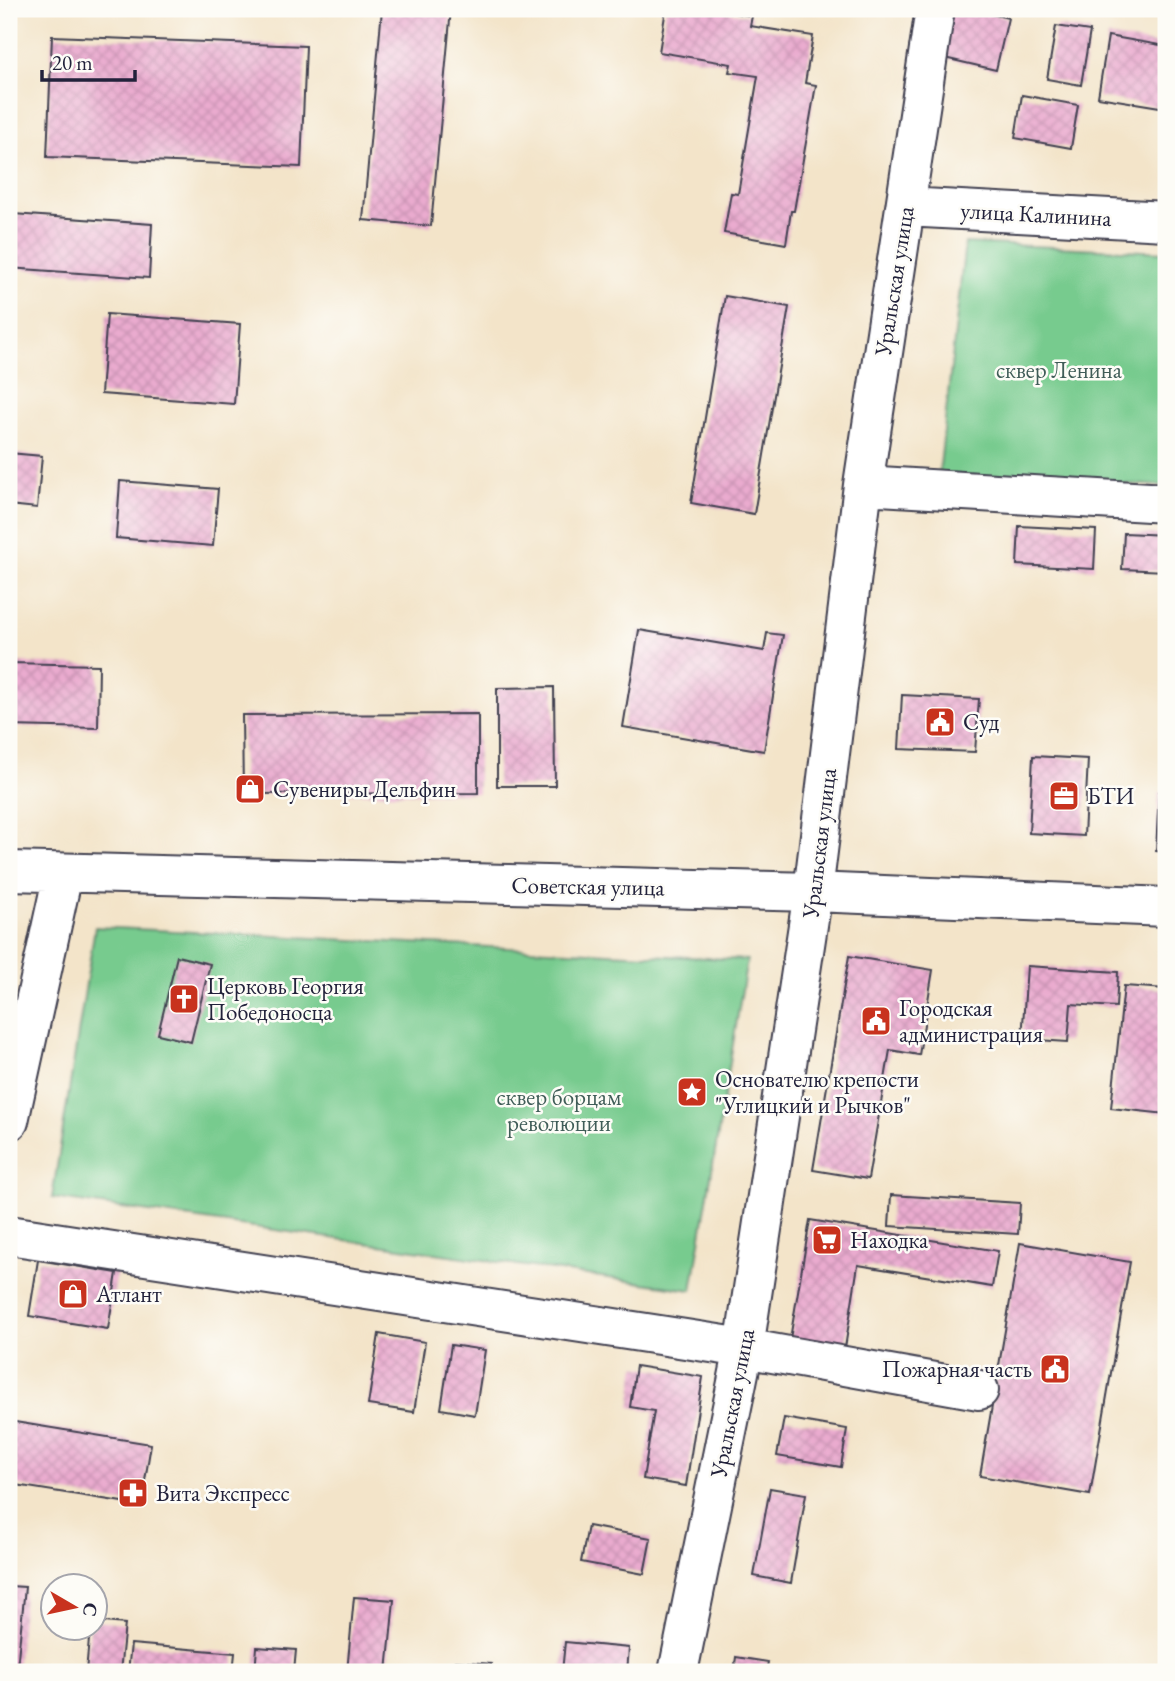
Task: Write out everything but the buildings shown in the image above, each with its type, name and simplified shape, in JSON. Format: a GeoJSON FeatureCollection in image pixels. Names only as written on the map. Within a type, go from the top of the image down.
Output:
{"type":"FeatureCollection","features":[{"type":"Feature","properties":{"kind":"street","name":"Уральская улица"},"geometry":{"type":"LineString","coordinates":[[678,1672],[744,1348],[813,892],[863,485],[935,9]]}},
{"type":"Feature","properties":{"kind":"street","name":"улица Калинина"},"geometry":{"type":"LineString","coordinates":[[905,206],[1166,221]]}},
{"type":"Feature","properties":{"kind":"street"},"geometry":{"type":"LineString","coordinates":[[863,485],[1166,503]]}},
{"type":"Feature","properties":{"kind":"street","name":"Советская улица"},"geometry":{"type":"LineString","coordinates":[[9,871],[813,892],[1166,907]]}},
{"type":"Feature","properties":{"kind":"street"},"geometry":{"type":"LineString","coordinates":[[9,1121],[63,874]]}},
{"type":"Feature","properties":{"kind":"street"},"geometry":{"type":"LineString","coordinates":[[9,1235],[744,1348],[979,1390]]}},
{"type":"Feature","properties":{"kind":"green space","name":"сквер Ленина"},"geometry":{"type":"Polygon","coordinates":[[[965,243],[1166,252],[1166,486],[939,475],[965,243]]]}},
{"type":"Feature","properties":{"kind":"green space","name":"сквер борцам революции"},"geometry":{"type":"Polygon","coordinates":[[[95,927],[747,960],[692,1290],[52,1198],[95,927]]]}},
{"type":"Feature","properties":{"kind":"place","name":"Суд"},"geometry":{"type":"Point","coordinates":[940,722]}},
{"type":"Feature","properties":{"kind":"place","name":"Сувениры Дельфин"},"geometry":{"type":"Point","coordinates":[250,789]}},
{"type":"Feature","properties":{"kind":"place","name":"БТИ"},"geometry":{"type":"Point","coordinates":[1064,796]}},
{"type":"Feature","properties":{"kind":"place","name":"Церковь Георгия Победоносца"},"geometry":{"type":"Point","coordinates":[184,999]}},
{"type":"Feature","properties":{"kind":"place","name":"Городская администрация"},"geometry":{"type":"Point","coordinates":[876,1021]}},
{"type":"Feature","properties":{"kind":"place","name":"Основателю крепости \"Углицкий и Рычков\""},"geometry":{"type":"Point","coordinates":[692,1092]}},
{"type":"Feature","properties":{"kind":"place","name":"Находка"},"geometry":{"type":"Point","coordinates":[827,1240]}},
{"type":"Feature","properties":{"kind":"place","name":"Атлант"},"geometry":{"type":"Point","coordinates":[73,1294]}},
{"type":"Feature","properties":{"kind":"place","name":"Пожарная часть"},"geometry":{"type":"Point","coordinates":[1055,1369]}},
{"type":"Feature","properties":{"kind":"place","name":"Вита Экспресс"},"geometry":{"type":"Point","coordinates":[133,1493]}}]}
